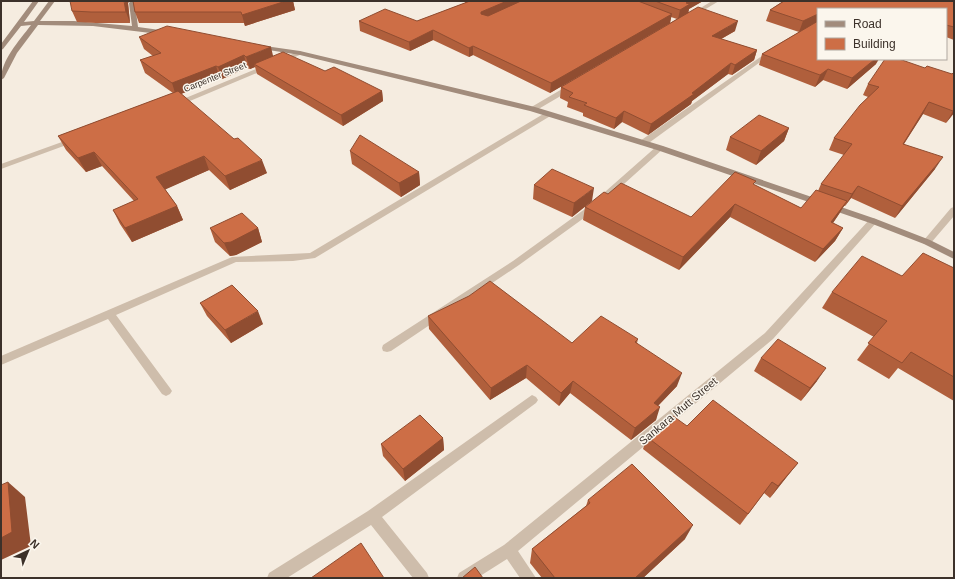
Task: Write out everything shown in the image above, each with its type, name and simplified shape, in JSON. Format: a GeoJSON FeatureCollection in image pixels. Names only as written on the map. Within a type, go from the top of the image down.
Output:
{"type":"FeatureCollection","features":[{"type":"Feature","properties":{"kind":"street"},"geometry":{"type":"LineString","coordinates":[[1,48],[36,1]]}},
{"type":"Feature","properties":{"kind":"street"},"geometry":{"type":"LineString","coordinates":[[1,78],[14,53],[52,1]]}},
{"type":"Feature","properties":{"kind":"street"},"geometry":{"type":"LineString","coordinates":[[135,1],[132,3],[135,28]]}},
{"type":"Feature","properties":{"kind":"street"},"geometry":{"type":"LineString","coordinates":[[685,19],[716,1]]}},
{"type":"Feature","properties":{"kind":"street"},"geometry":{"type":"LineString","coordinates":[[19,24],[38,22],[135,28],[173,33]]}},
{"type":"Feature","properties":{"kind":"street"},"geometry":{"type":"LineString","coordinates":[[247,45],[300,54],[532,109],[660,148],[873,221],[926,242],[954,256]]}},
{"type":"Feature","properties":{"kind":"street"},"geometry":{"type":"LineString","coordinates":[[642,143],[781,47]]}},
{"type":"Feature","properties":{"kind":"street","name":"Carpenter Street"},"geometry":{"type":"LineString","coordinates":[[170,106],[300,54]]}},
{"type":"Feature","properties":{"kind":"street"},"geometry":{"type":"LineString","coordinates":[[532,109],[580,82]]}},
{"type":"Feature","properties":{"kind":"street"},"geometry":{"type":"LineString","coordinates":[[1,361],[235,259],[251,257],[296,258],[312,256],[548,115]]}},
{"type":"Feature","properties":{"kind":"street"},"geometry":{"type":"LineString","coordinates":[[1,167],[82,138]]}},
{"type":"Feature","properties":{"kind":"street"},"geometry":{"type":"LineString","coordinates":[[387,348],[516,263],[592,208],[660,148]]}},
{"type":"Feature","properties":{"kind":"street"},"geometry":{"type":"LineString","coordinates":[[926,242],[954,210]]}},
{"type":"Feature","properties":{"kind":"street","name":"Sankara Mutt Street"},"geometry":{"type":"LineString","coordinates":[[464,578],[508,550],[769,336],[873,221]]}},
{"type":"Feature","properties":{"kind":"street"},"geometry":{"type":"LineString","coordinates":[[109,314],[166,391]]}},
{"type":"Feature","properties":{"kind":"street"},"geometry":{"type":"LineString","coordinates":[[274,578],[373,516],[532,400]]}},
{"type":"Feature","properties":{"kind":"street"},"geometry":{"type":"LineString","coordinates":[[373,516],[422,578]]}},
{"type":"Feature","properties":{"kind":"street"},"geometry":{"type":"LineString","coordinates":[[508,550],[529,578]]}},
{"type":"Feature","properties":{"kind":"building"},"geometry":{"type":"Polygon","coordinates":[[[70,1],[124,1],[126,12],[72,11],[70,1]]]}},
{"type":"Feature","properties":{"kind":"building"},"geometry":{"type":"Polygon","coordinates":[[[133,1],[286,1],[242,15],[241,12],[135,12],[133,1]]]}},
{"type":"Feature","properties":{"kind":"building"},"geometry":{"type":"Polygon","coordinates":[[[470,1],[507,1],[481,12],[481,14],[488,16],[521,1],[638,1],[672,14],[551,83],[473,46],[469,48],[433,30],[409,42],[359,21],[385,9],[417,21],[470,1]]]}},
{"type":"Feature","properties":{"kind":"building"},"geometry":{"type":"Polygon","coordinates":[[[655,1],[689,1],[686,3],[690,4],[680,10],[655,1]]]}},
{"type":"Feature","properties":{"kind":"building"},"geometry":{"type":"Polygon","coordinates":[[[784,1],[954,1],[954,27],[947,25],[947,8],[817,8],[817,14],[803,21],[770,10],[784,1]]]}},
{"type":"Feature","properties":{"kind":"building"},"geometry":{"type":"Polygon","coordinates":[[[698,7],[738,21],[712,36],[757,50],[735,65],[731,63],[692,93],[694,94],[651,124],[624,111],[616,118],[584,105],[587,103],[569,97],[573,93],[561,87],[698,7]]]}},
{"type":"Feature","properties":{"kind":"building"},"geometry":{"type":"Polygon","coordinates":[[[817,22],[817,60],[874,60],[852,78],[828,69],[820,75],[762,54],[817,22]]]}},
{"type":"Feature","properties":{"kind":"building"},"geometry":{"type":"Polygon","coordinates":[[[167,26],[271,47],[246,57],[244,55],[218,67],[216,66],[172,83],[140,60],[161,53],[139,37],[167,26]]]}},
{"type":"Feature","properties":{"kind":"building"},"geometry":{"type":"Polygon","coordinates":[[[283,52],[325,71],[334,67],[382,91],[341,115],[254,64],[283,52]]]}},
{"type":"Feature","properties":{"kind":"building"},"geometry":{"type":"Polygon","coordinates":[[[884,60],[902,60],[925,68],[927,66],[952,74],[954,72],[954,110],[953,111],[929,102],[903,144],[943,157],[902,206],[858,186],[852,194],[821,184],[852,144],[834,138],[860,105],[879,87],[868,84],[884,60]]]}},
{"type":"Feature","properties":{"kind":"building"},"geometry":{"type":"Polygon","coordinates":[[[178,91],[234,139],[238,138],[262,160],[225,176],[204,156],[156,177],[177,206],[125,228],[113,210],[138,199],[94,152],[78,158],[58,136],[178,91]]]}},
{"type":"Feature","properties":{"kind":"building"},"geometry":{"type":"Polygon","coordinates":[[[759,115],[789,128],[761,151],[730,137],[759,115]]]}},
{"type":"Feature","properties":{"kind":"building"},"geometry":{"type":"Polygon","coordinates":[[[360,135],[419,172],[399,183],[350,151],[360,135]]]}},
{"type":"Feature","properties":{"kind":"building"},"geometry":{"type":"Polygon","coordinates":[[[552,169],[594,188],[574,203],[534,185],[552,169]]]}},
{"type":"Feature","properties":{"kind":"building"},"geometry":{"type":"Polygon","coordinates":[[[735,172],[756,181],[753,184],[801,208],[816,190],[847,201],[831,222],[843,228],[823,249],[735,204],[683,257],[585,207],[604,192],[608,194],[621,183],[691,217],[735,172]]]}},
{"type":"Feature","properties":{"kind":"building"},"geometry":{"type":"Polygon","coordinates":[[[242,213],[258,228],[231,242],[224,243],[210,228],[242,213]]]}},
{"type":"Feature","properties":{"kind":"building"},"geometry":{"type":"Polygon","coordinates":[[[923,253],[954,268],[954,377],[911,352],[902,363],[868,343],[887,321],[832,292],[862,256],[902,276],[923,253]]]}},
{"type":"Feature","properties":{"kind":"building"},"geometry":{"type":"Polygon","coordinates":[[[490,281],[572,343],[601,316],[638,339],[635,342],[682,373],[654,403],[660,407],[635,428],[573,381],[561,393],[527,365],[491,388],[428,316],[469,296],[490,281]]]}},
{"type":"Feature","properties":{"kind":"building"},"geometry":{"type":"Polygon","coordinates":[[[232,285],[258,311],[225,330],[200,303],[232,285]]]}},
{"type":"Feature","properties":{"kind":"building"},"geometry":{"type":"Polygon","coordinates":[[[778,339],[826,368],[810,388],[761,358],[778,339]]]}},
{"type":"Feature","properties":{"kind":"building"},"geometry":{"type":"Polygon","coordinates":[[[713,400],[798,463],[778,486],[772,482],[748,514],[647,437],[673,416],[687,426],[713,400]]]}},
{"type":"Feature","properties":{"kind":"building"},"geometry":{"type":"Polygon","coordinates":[[[420,415],[443,438],[403,469],[381,444],[420,415]]]}},
{"type":"Feature","properties":{"kind":"building"},"geometry":{"type":"Polygon","coordinates":[[[632,464],[693,525],[635,578],[555,578],[532,549],[590,503],[588,500],[632,464]]]}},
{"type":"Feature","properties":{"kind":"building"},"geometry":{"type":"Polygon","coordinates":[[[8,482],[12,532],[1,538],[1,485],[8,482]]]}},
{"type":"Feature","properties":{"kind":"building"},"geometry":{"type":"Polygon","coordinates":[[[361,543],[384,578],[311,578],[361,543]]]}},
{"type":"Feature","properties":{"kind":"building"},"geometry":{"type":"Polygon","coordinates":[[[475,567],[483,578],[462,578],[475,567]]]}}]}
